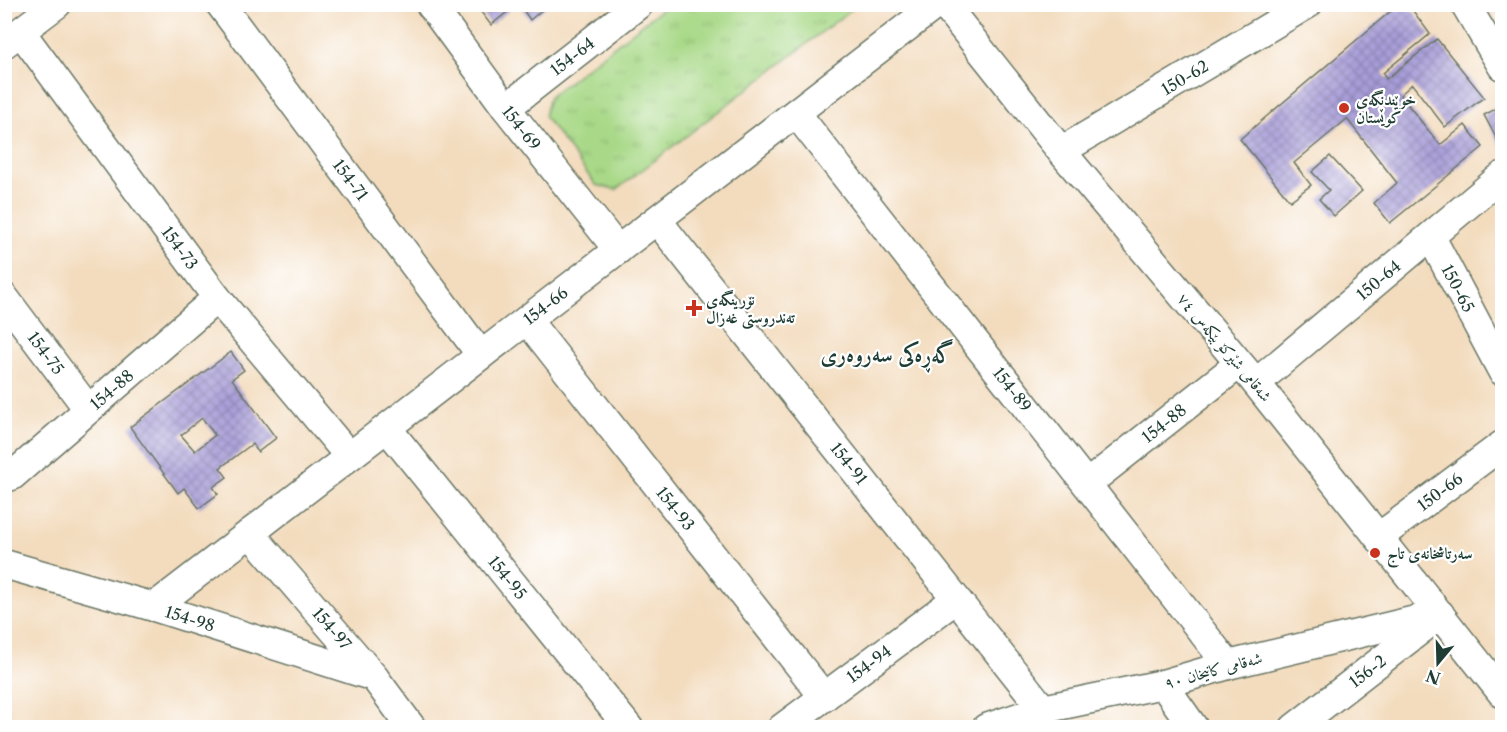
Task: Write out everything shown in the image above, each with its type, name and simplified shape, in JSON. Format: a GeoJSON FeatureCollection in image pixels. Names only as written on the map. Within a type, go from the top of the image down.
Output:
{"type":"FeatureCollection","features":[{"type":"Feature","properties":{"kind":"street"},"geometry":{"type":"LineString","coordinates":[[13,38],[57,4]]}},
{"type":"Feature","properties":{"kind":"street","name":"154-71"},"geometry":{"type":"LineString","coordinates":[[220,4],[481,355]]}},
{"type":"Feature","properties":{"kind":"street","name":"154-69"},"geometry":{"type":"LineString","coordinates":[[430,4],[506,108],[618,250]]}},
{"type":"Feature","properties":{"kind":"street","name":"154-64"},"geometry":{"type":"LineString","coordinates":[[506,108],[639,4]]}},
{"type":"Feature","properties":{"kind":"street","name":"154-66"},"geometry":{"type":"LineString","coordinates":[[154,607],[937,4]]}},
{"type":"Feature","properties":{"kind":"street","name":"شەقامی شێرکۆ بێکەس ٧٤"},"geometry":{"type":"LineString","coordinates":[[944,4],[1061,151],[1248,373],[1503,693]]}},
{"type":"Feature","properties":{"kind":"street","name":"150-62"},"geometry":{"type":"LineString","coordinates":[[1061,151],[1308,4]]}},
{"type":"Feature","properties":{"kind":"street"},"geometry":{"type":"LineString","coordinates":[[1465,4],[1503,66]]}},
{"type":"Feature","properties":{"kind":"street","name":"154-73"},"geometry":{"type":"LineString","coordinates":[[13,38],[217,298],[350,456]]}},
{"type":"Feature","properties":{"kind":"street","name":"154-89"},"geometry":{"type":"LineString","coordinates":[[796,113],[1228,665]]}},
{"type":"Feature","properties":{"kind":"street","name":"150-64"},"geometry":{"type":"LineString","coordinates":[[1248,373],[1431,237],[1503,176]]}},
{"type":"Feature","properties":{"kind":"street","name":"154-91"},"geometry":{"type":"LineString","coordinates":[[657,220],[1043,709]]}},
{"type":"Feature","properties":{"kind":"street","name":"150-65"},"geometry":{"type":"LineString","coordinates":[[1431,237],[1503,371]]}},
{"type":"Feature","properties":{"kind":"street","name":"154-75"},"geometry":{"type":"LineString","coordinates":[[4,297],[88,409]]}},
{"type":"Feature","properties":{"kind":"street","name":"154-88"},"geometry":{"type":"LineString","coordinates":[[4,477],[12,476],[217,298]]}},
{"type":"Feature","properties":{"kind":"street","name":"154-93"},"geometry":{"type":"LineString","coordinates":[[527,320],[824,697]]}},
{"type":"Feature","properties":{"kind":"street","name":"154-88"},"geometry":{"type":"LineString","coordinates":[[1087,484],[1248,373]]}},
{"type":"Feature","properties":{"kind":"street","name":"154-95"},"geometry":{"type":"LineString","coordinates":[[387,428],[628,728]]}},
{"type":"Feature","properties":{"kind":"street","name":"150-66"},"geometry":{"type":"LineString","coordinates":[[1379,537],[1503,445]]}},
{"type":"Feature","properties":{"kind":"street","name":"154-97"},"geometry":{"type":"LineString","coordinates":[[250,533],[374,677],[412,728]]}},
{"type":"Feature","properties":{"kind":"street","name":"154-98"},"geometry":{"type":"LineString","coordinates":[[4,564],[154,607],[374,677]]}},
{"type":"Feature","properties":{"kind":"street","name":"154-94"},"geometry":{"type":"LineString","coordinates":[[782,728],[956,599]]}},
{"type":"Feature","properties":{"kind":"street","name":"شەقامی کانیخان ٩٠"},"geometry":{"type":"LineString","coordinates":[[986,728],[1043,709],[1163,684],[1228,665],[1440,614]]}},
{"type":"Feature","properties":{"kind":"street","name":"156-2"},"geometry":{"type":"LineString","coordinates":[[1294,728],[1440,614]]}},
{"type":"Feature","properties":{"kind":"street"},"geometry":{"type":"LineString","coordinates":[[1163,684],[1194,728]]}},
{"type":"Feature","properties":{"kind":"green space"},"geometry":{"type":"Polygon","coordinates":[[[667,5],[857,5],[616,190],[596,185],[544,116],[549,97],[667,5]]]}},
{"type":"Feature","properties":{"kind":"building"},"geometry":{"type":"Polygon","coordinates":[[[481,4],[517,4],[491,25],[477,7],[481,4]]]}},
{"type":"Feature","properties":{"kind":"building"},"geometry":{"type":"Polygon","coordinates":[[[519,4],[549,4],[530,20],[519,4]]]}},
{"type":"Feature","properties":{"kind":"building","name":"خوێندنگەی کوێستان"},"geometry":{"type":"Polygon","coordinates":[[[1399,4],[1408,4],[1430,34],[1383,73],[1386,79],[1437,39],[1484,97],[1445,127],[1412,84],[1400,95],[1440,145],[1465,125],[1483,147],[1390,223],[1374,203],[1397,183],[1347,119],[1294,163],[1311,185],[1290,201],[1240,139],[1399,4]]]}},
{"type":"Feature","properties":{"kind":"building"},"geometry":{"type":"Polygon","coordinates":[[[1499,107],[1502,114],[1501,147],[1484,115],[1499,107]]]}},
{"type":"Feature","properties":{"kind":"building"},"geometry":{"type":"Polygon","coordinates":[[[1330,156],[1362,191],[1334,216],[1319,199],[1329,190],[1312,172],[1330,156]]]}},
{"type":"Feature","properties":{"kind":"building"},"geometry":{"type":"Polygon","coordinates":[[[231,352],[244,370],[232,379],[276,438],[258,452],[252,444],[220,468],[227,477],[213,487],[218,494],[199,508],[184,488],[178,493],[130,427],[231,352]],[[202,418],[181,435],[195,451],[215,435],[202,418]]]}},
{"type":"Feature","properties":{"kind":"place","name":"خوێندنگەی کوێستان"},"geometry":{"type":"Point","coordinates":[1344,108]}},
{"type":"Feature","properties":{"kind":"place","name":"نۆرینگەی تەندروستی غەزال"},"geometry":{"type":"Point","coordinates":[694,308]}},
{"type":"Feature","properties":{"kind":"place","name":"سەرتاشخانەی تاج"},"geometry":{"type":"Point","coordinates":[1375,553]}},
{"type":"Feature","properties":{"kind":"district","name":"گەڕەکی سەروەری"},"geometry":{"type":"Point","coordinates":[887,354]}}]}
